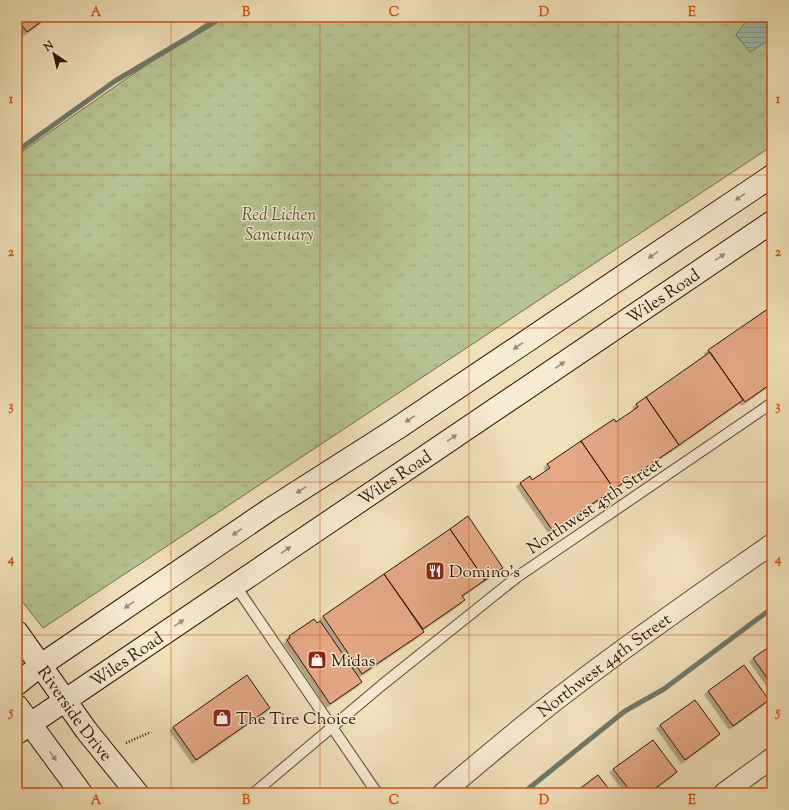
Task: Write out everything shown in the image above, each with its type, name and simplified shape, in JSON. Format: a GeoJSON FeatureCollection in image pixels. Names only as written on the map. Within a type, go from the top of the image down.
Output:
{"type":"FeatureCollection","features":[{"type":"Feature","properties":{"kind":"main road"},"geometry":{"type":"LineString","coordinates":[[17,684],[41,665],[269,510],[396,429],[772,176]]}},
{"type":"Feature","properties":{"kind":"main road","name":"Wiles Road"},"geometry":{"type":"LineString","coordinates":[[24,728],[772,222]]}},
{"type":"Feature","properties":{"kind":"main road","name":"Riverside Drive"},"geometry":{"type":"LineString","coordinates":[[17,632],[86,730],[137,793]]}},
{"type":"Feature","properties":{"kind":"main road"},"geometry":{"type":"LineString","coordinates":[[17,706],[24,728],[52,756],[81,793]]}},
{"type":"Feature","properties":{"kind":"street","name":"Northwest 44th Street"},"geometry":{"type":"LineString","coordinates":[[443,793],[526,723],[577,684],[630,644],[772,544]]}},
{"type":"Feature","properties":{"kind":"street"},"geometry":{"type":"LineString","coordinates":[[724,793],[772,758]]}},
{"type":"Feature","properties":{"kind":"lane","name":"Northwest 45th Street"},"geometry":{"type":"LineString","coordinates":[[254,793],[382,685],[532,566],[772,403]]}},
{"type":"Feature","properties":{"kind":"lane"},"geometry":{"type":"LineString","coordinates":[[235,585],[377,793]]}},
{"type":"Feature","properties":{"kind":"path"},"geometry":{"type":"LineString","coordinates":[[126,743],[151,732]]}},
{"type":"Feature","properties":{"kind":"green space","name":"Red Lichen Sanctuary"},"geometry":{"type":"Polygon","coordinates":[[[215,17],[772,17],[772,146],[43,628],[17,595],[17,155],[215,17]]]}},
{"type":"Feature","properties":{"kind":"shaded area"},"geometry":{"type":"Polygon","coordinates":[[[749,17],[772,17],[772,38],[750,52],[736,35],[749,17]]]}},
{"type":"Feature","properties":{"kind":"building"},"geometry":{"type":"Polygon","coordinates":[[[17,17],[43,17],[45,19],[27,32],[17,17]]]}},
{"type":"Feature","properties":{"kind":"building"},"geometry":{"type":"Polygon","coordinates":[[[772,306],[772,383],[745,402],[708,350],[772,306]]]}},
{"type":"Feature","properties":{"kind":"building"},"geometry":{"type":"Polygon","coordinates":[[[710,352],[743,400],[679,445],[646,397],[710,352]]]}},
{"type":"Feature","properties":{"kind":"building"},"geometry":{"type":"Polygon","coordinates":[[[646,397],[679,445],[614,489],[581,441],[614,419],[616,422],[638,407],[636,404],[646,397]]]}},
{"type":"Feature","properties":{"kind":"building"},"geometry":{"type":"Polygon","coordinates":[[[581,441],[614,489],[553,531],[520,483],[530,476],[532,480],[550,468],[547,464],[581,441]]]}},
{"type":"Feature","properties":{"kind":"building"},"geometry":{"type":"Polygon","coordinates":[[[468,516],[503,568],[485,580],[450,529],[468,516]]]}},
{"type":"Feature","properties":{"kind":"building"},"geometry":{"type":"Polygon","coordinates":[[[450,529],[485,580],[462,596],[465,600],[423,629],[384,574],[450,529]]]}},
{"type":"Feature","properties":{"kind":"building"},"geometry":{"type":"Polygon","coordinates":[[[384,574],[424,632],[362,674],[323,616],[384,574]]]}},
{"type":"Feature","properties":{"kind":"building"},"geometry":{"type":"Polygon","coordinates":[[[314,619],[317,623],[320,621],[362,682],[330,704],[287,640],[290,638],[289,636],[314,619]]]}},
{"type":"Feature","properties":{"kind":"building"},"geometry":{"type":"Polygon","coordinates":[[[772,645],[772,685],[753,658],[772,645]]]}},
{"type":"Feature","properties":{"kind":"building"},"geometry":{"type":"Polygon","coordinates":[[[744,665],[769,700],[733,726],[708,691],[744,665]]]}},
{"type":"Feature","properties":{"kind":"building","name":"The Tire Choice"},"geometry":{"type":"Polygon","coordinates":[[[247,675],[270,708],[196,760],[173,727],[247,675]]]}},
{"type":"Feature","properties":{"kind":"building"},"geometry":{"type":"Polygon","coordinates":[[[695,700],[720,734],[685,760],[660,725],[695,700]]]}},
{"type":"Feature","properties":{"kind":"building"},"geometry":{"type":"Polygon","coordinates":[[[653,740],[677,772],[649,793],[632,793],[613,769],[653,740]]]}},
{"type":"Feature","properties":{"kind":"building"},"geometry":{"type":"Polygon","coordinates":[[[598,775],[612,793],[574,793],[598,775]]]}},
{"type":"Feature","properties":{"kind":"waterway"},"geometry":{"type":"LineString","coordinates":[[17,151],[115,81],[223,17]]}},
{"type":"Feature","properties":{"kind":"waterway"},"geometry":{"type":"LineString","coordinates":[[523,793],[625,711],[664,689],[772,608]]}},
{"type":"Feature","properties":{"kind":"place","name":"Domino's"},"geometry":{"type":"Point","coordinates":[435,571]}},
{"type":"Feature","properties":{"kind":"place","name":"Midas"},"geometry":{"type":"Point","coordinates":[317,660]}},
{"type":"Feature","properties":{"kind":"place","name":"The Tire Choice"},"geometry":{"type":"Point","coordinates":[222,718]}}]}
